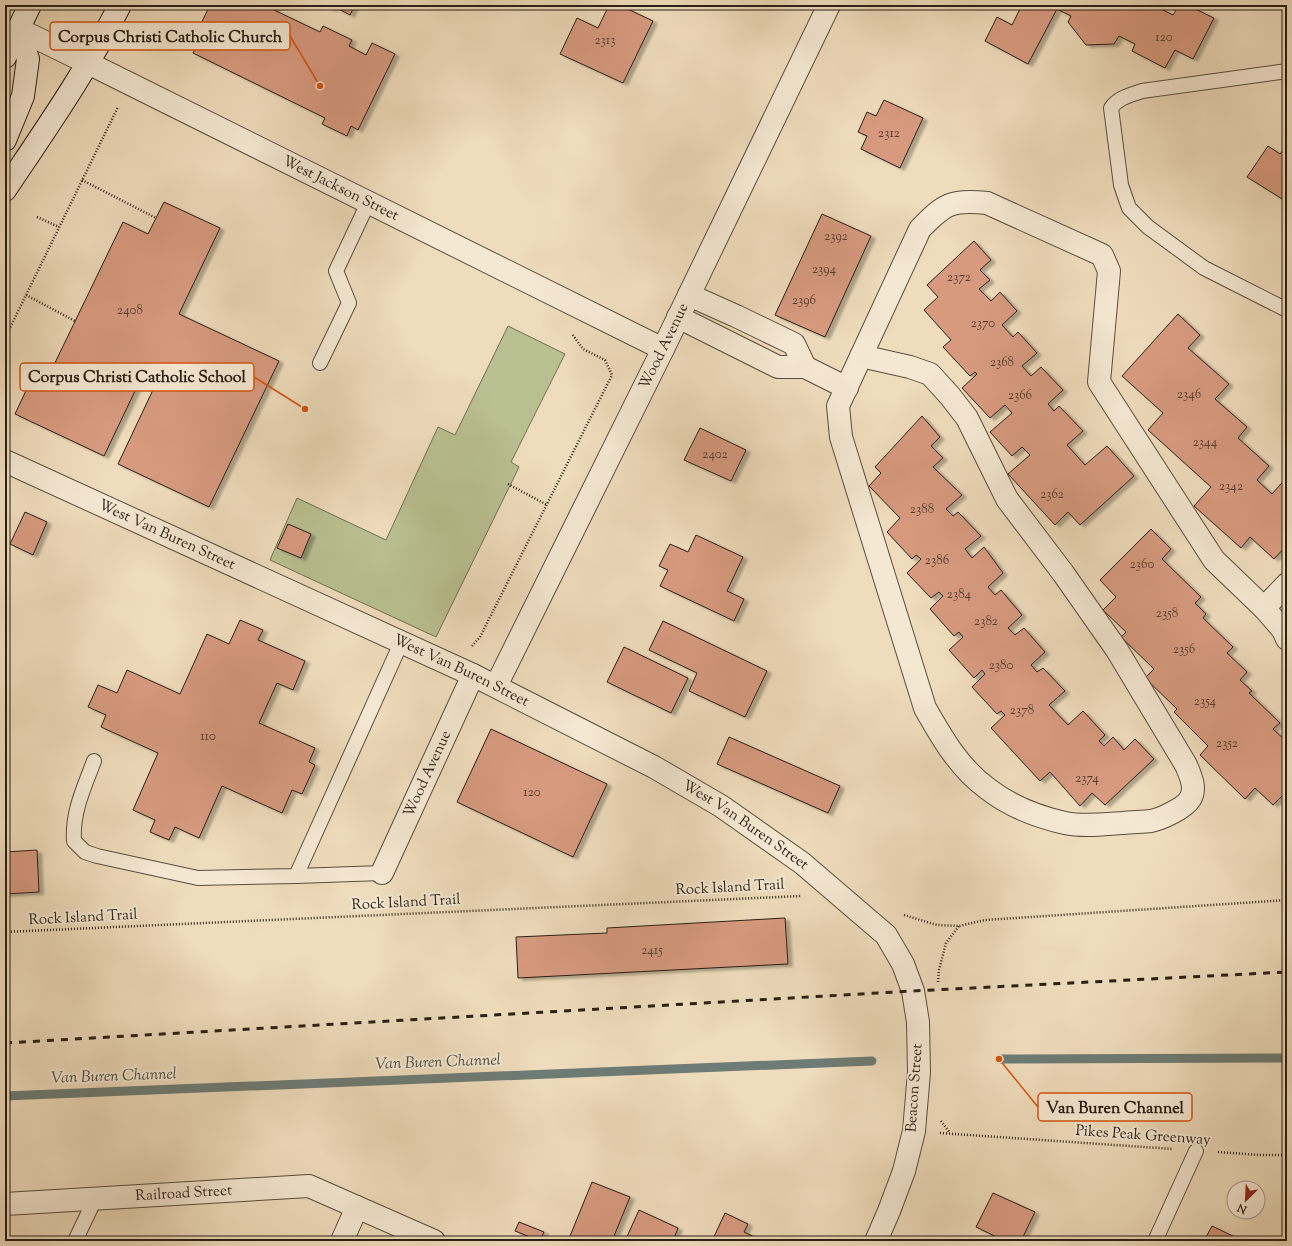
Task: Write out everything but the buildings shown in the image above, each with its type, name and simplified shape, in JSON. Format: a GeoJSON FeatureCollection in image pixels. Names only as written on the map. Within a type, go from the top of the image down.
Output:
{"type":"FeatureCollection","features":[{"type":"Feature","properties":{"kind":"street"},"geometry":{"type":"LineString","coordinates":[[5,56],[12,26],[30,5]]}},
{"type":"Feature","properties":{"kind":"street"},"geometry":{"type":"LineString","coordinates":[[5,190],[64,102],[88,63],[120,5]]}},
{"type":"Feature","properties":{"kind":"street","name":"Wood Avenue"},"geometry":{"type":"LineString","coordinates":[[496,686],[663,349],[829,5]]}},
{"type":"Feature","properties":{"kind":"street"},"geometry":{"type":"LineString","coordinates":[[5,140],[23,96],[28,59],[12,26]]}},
{"type":"Feature","properties":{"kind":"street","name":"West Jackson Street"},"geometry":{"type":"LineString","coordinates":[[12,26],[663,349]]}},
{"type":"Feature","properties":{"kind":"street"},"geometry":{"type":"LineString","coordinates":[[861,356],[910,367],[930,374],[950,396],[967,418],[1007,499],[1063,573],[1117,650],[1186,764],[1193,785],[1190,800],[1176,812],[1152,821],[1096,825],[1068,824],[1045,818],[1016,806],[988,790],[963,768],[942,739],[925,708],[841,437],[838,406],[847,388],[861,356],[920,229],[937,212],[953,203],[970,201],[987,203],[1102,255],[1109,271],[1099,382],[1214,560],[1264,608],[1283,630],[1287,639]]}},
{"type":"Feature","properties":{"kind":"street"},"geometry":{"type":"LineString","coordinates":[[689,295],[794,344],[805,366]]}},
{"type":"Feature","properties":{"kind":"street"},"geometry":{"type":"LineString","coordinates":[[678,317],[778,367],[805,366],[847,388]]}},
{"type":"Feature","properties":{"kind":"street","name":"West Van Buren Street"},"geometry":{"type":"LineString","coordinates":[[5,461],[452,667],[473,675],[654,766],[721,806],[802,863],[886,935]]}},
{"type":"Feature","properties":{"kind":"street"},"geometry":{"type":"LineString","coordinates":[[1264,608],[1287,584]]}},
{"type":"Feature","properties":{"kind":"street","name":"Wood Avenue"},"geometry":{"type":"LineString","coordinates":[[382,873],[473,675]]}},
{"type":"Feature","properties":{"kind":"street","name":"Beacon Street"},"geometry":{"type":"LineString","coordinates":[[876,1241],[890,1211],[904,1171],[914,1131],[919,1072],[918,1022],[913,991],[903,964],[886,935]]}},
{"type":"Feature","properties":{"kind":"street","name":"Railroad Street"},"geometry":{"type":"LineString","coordinates":[[5,1204],[310,1186],[357,1207]]}},
{"type":"Feature","properties":{"kind":"street"},"geometry":{"type":"LineString","coordinates":[[342,1241],[357,1207],[434,1241]]}},
{"type":"Feature","properties":{"kind":"lane"},"geometry":{"type":"LineString","coordinates":[[1287,71],[1142,91],[1115,102],[1112,108],[1121,185],[1129,208],[1148,226],[1204,268],[1287,310]]}},
{"type":"Feature","properties":{"kind":"lane"},"geometry":{"type":"LineString","coordinates":[[320,364],[350,303],[336,271],[368,203]]}},
{"type":"Feature","properties":{"kind":"lane"},"geometry":{"type":"LineString","coordinates":[[296,876],[401,643]]}},
{"type":"Feature","properties":{"kind":"lane"},"geometry":{"type":"LineString","coordinates":[[94,761],[76,807],[73,828],[74,841],[85,852],[97,856],[198,878],[382,873]]}},
{"type":"Feature","properties":{"kind":"lane"},"geometry":{"type":"LineString","coordinates":[[1155,1241],[1196,1151]]}},
{"type":"Feature","properties":{"kind":"lane"},"geometry":{"type":"LineString","coordinates":[[75,1241],[95,1199]]}},
{"type":"Feature","properties":{"kind":"path"},"geometry":{"type":"LineString","coordinates":[[5,338],[119,105]]}},
{"type":"Feature","properties":{"kind":"path"},"geometry":{"type":"LineString","coordinates":[[82,180],[156,218]]}},
{"type":"Feature","properties":{"kind":"path"},"geometry":{"type":"LineString","coordinates":[[37,217],[59,227]]}},
{"type":"Feature","properties":{"kind":"path"},"geometry":{"type":"LineString","coordinates":[[26,295],[75,321]]}},
{"type":"Feature","properties":{"kind":"path"},"geometry":{"type":"LineString","coordinates":[[452,667],[480,637],[612,375],[605,360],[583,349],[570,331]]}},
{"type":"Feature","properties":{"kind":"path"},"geometry":{"type":"LineString","coordinates":[[508,484],[547,505]]}},
{"type":"Feature","properties":{"kind":"path","name":"Rock Island Trail"},"geometry":{"type":"LineString","coordinates":[[5,932],[808,896]]}},
{"type":"Feature","properties":{"kind":"path"},"geometry":{"type":"LineString","coordinates":[[903,915],[937,924],[960,926],[985,920],[1287,900]]}},
{"type":"Feature","properties":{"kind":"path","name":"Pikes Peak Greenway"},"geometry":{"type":"LineString","coordinates":[[950,1133],[1196,1151],[1287,1155]]}},
{"type":"Feature","properties":{"kind":"green space"},"geometry":{"type":"Polygon","coordinates":[[[508,326],[565,354],[511,462],[519,467],[436,637],[270,560],[297,498],[386,540],[438,427],[455,435],[508,326]]]}},
{"type":"Feature","properties":{"kind":"waterway","name":"Van Buren Channel"},"geometry":{"type":"LineString","coordinates":[[999,1059],[1287,1058]]}},
{"type":"Feature","properties":{"kind":"waterway","name":"Van Buren Channel"},"geometry":{"type":"LineString","coordinates":[[5,1096],[872,1061]]}},
{"type":"Feature","properties":{"kind":"railway"},"geometry":{"type":"LineString","coordinates":[[5,1043],[913,991],[1287,972]]}},
{"type":"Feature","properties":{"kind":"place","name":"Corpus Christi Catholic Church"},"geometry":{"type":"Point","coordinates":[320,86]}},
{"type":"Feature","properties":{"kind":"place","name":"Corpus Christi Catholic School"},"geometry":{"type":"Point","coordinates":[305,409]}},
{"type":"Feature","properties":{"kind":"place","name":"Van Buren Channel"},"geometry":{"type":"Point","coordinates":[999,1059]}}]}
